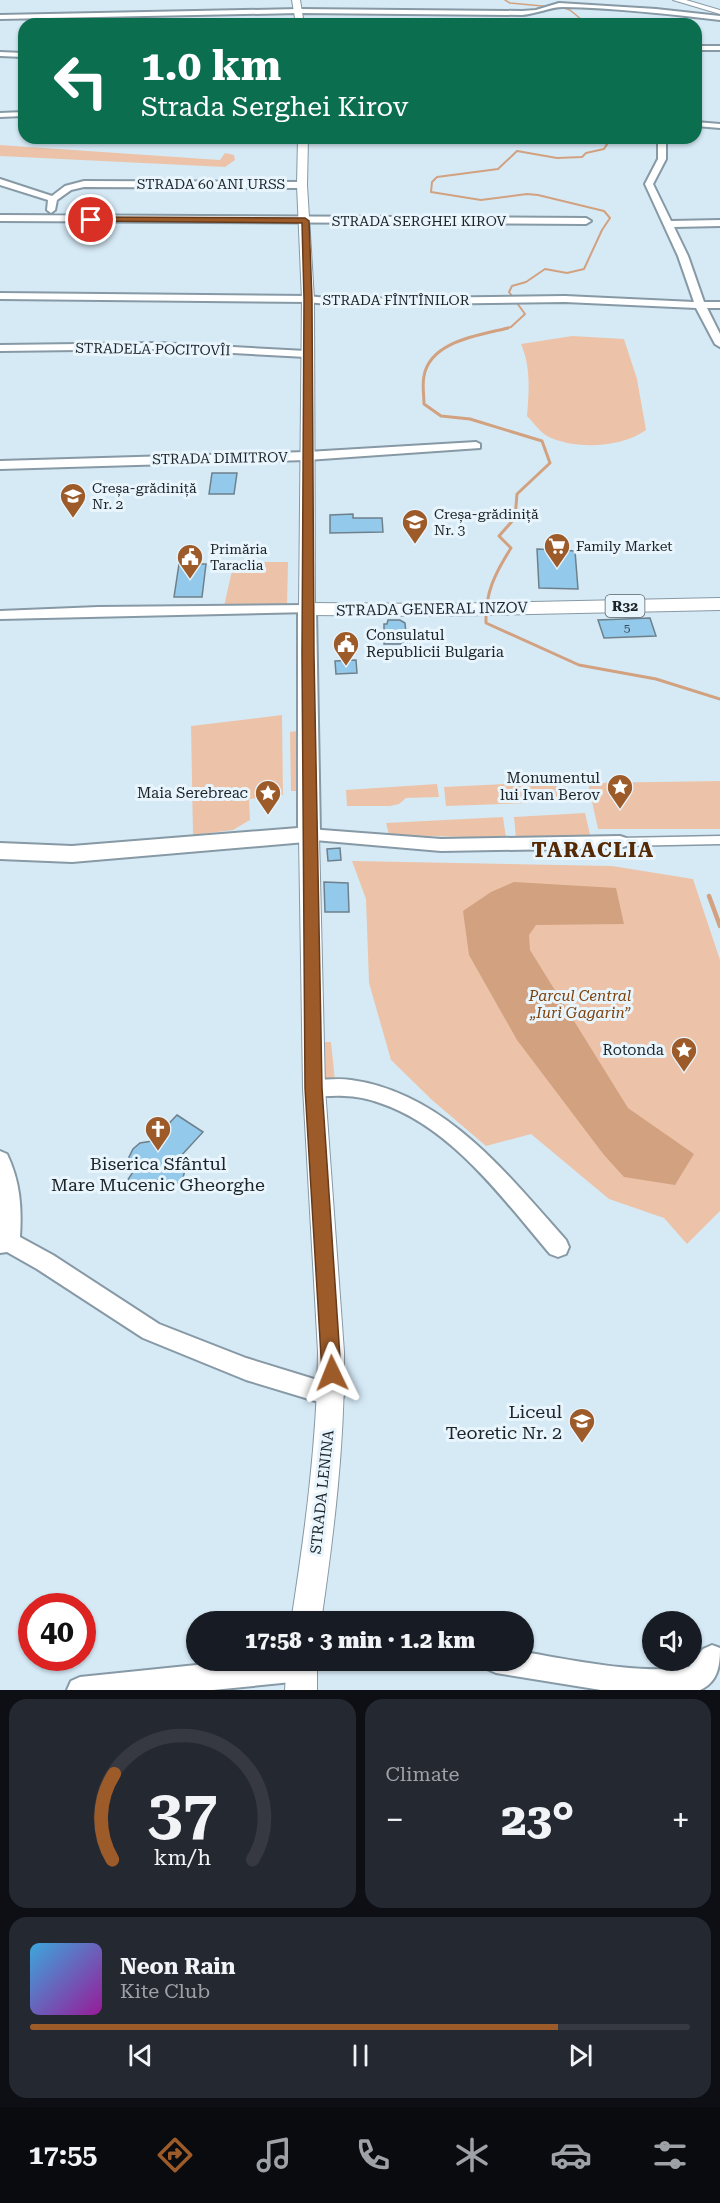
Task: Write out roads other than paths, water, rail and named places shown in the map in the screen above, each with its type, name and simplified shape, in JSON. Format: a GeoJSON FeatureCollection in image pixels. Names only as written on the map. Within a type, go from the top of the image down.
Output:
{"type":"FeatureCollection","features":[{"type":"Feature","properties":{"kind":"main road","name":"STRADA GENERAL INZOV"},"geometry":{"type":"LineString","coordinates":[[307,609],[441,610],[720,604]]}},
{"type":"Feature","properties":{"kind":"main road","name":"STRADA LENINA"},"geometry":{"type":"LineString","coordinates":[[307,609],[309,835]]}},
{"type":"Feature","properties":{"kind":"main road"},"geometry":{"type":"LineString","coordinates":[[0,851],[72,854],[309,835]]}},
{"type":"Feature","properties":{"kind":"street"},"geometry":{"type":"LineString","coordinates":[[296,0],[300,18]]}},
{"type":"Feature","properties":{"kind":"street"},"geometry":{"type":"LineString","coordinates":[[651,0],[664,7],[670,18]]}},
{"type":"Feature","properties":{"kind":"street"},"geometry":{"type":"LineString","coordinates":[[677,0],[720,12]]}},
{"type":"Feature","properties":{"kind":"street"},"geometry":{"type":"LineString","coordinates":[[0,17],[299,11],[522,13],[537,12],[559,5],[664,7],[720,18]]}},
{"type":"Feature","properties":{"kind":"street"},"geometry":{"type":"LineString","coordinates":[[697,14],[720,24]]}},
{"type":"Feature","properties":{"kind":"street"},"geometry":{"type":"LineString","coordinates":[[702,48],[720,48]]}},
{"type":"Feature","properties":{"kind":"street"},"geometry":{"type":"LineString","coordinates":[[0,54],[18,55]]}},
{"type":"Feature","properties":{"kind":"street"},"geometry":{"type":"LineString","coordinates":[[0,115],[18,114]]}},
{"type":"Feature","properties":{"kind":"street"},"geometry":{"type":"LineString","coordinates":[[702,124],[720,126]]}},
{"type":"Feature","properties":{"kind":"street","name":"STRADA LENINA"},"geometry":{"type":"LineString","coordinates":[[303,144],[302,185],[308,299],[306,354],[307,609]]}},
{"type":"Feature","properties":{"kind":"street"},"geometry":{"type":"LineString","coordinates":[[662,144],[663,159],[649,184],[669,224],[700,305],[720,344]]}},
{"type":"Feature","properties":{"kind":"street"},"geometry":{"type":"LineString","coordinates":[[0,182],[53,199],[51,215],[53,219]]}},
{"type":"Feature","properties":{"kind":"street","name":"STRADA 60 ANI URSS"},"geometry":{"type":"LineString","coordinates":[[53,199],[68,188],[84,184],[302,185]]}},
{"type":"Feature","properties":{"kind":"street","name":"STRADA SERGHEI KIROV"},"geometry":{"type":"LineString","coordinates":[[0,218],[586,221]]}},
{"type":"Feature","properties":{"kind":"street"},"geometry":{"type":"LineString","coordinates":[[669,224],[720,223]]}},
{"type":"Feature","properties":{"kind":"street","name":"STRADA FÎNTÎNILOR"},"geometry":{"type":"LineString","coordinates":[[0,296],[308,299],[336,302],[524,300],[720,305]]}},
{"type":"Feature","properties":{"kind":"street","name":"STRADELA POCITOVÎI"},"geometry":{"type":"LineString","coordinates":[[0,348],[159,346],[306,354]]}},
{"type":"Feature","properties":{"kind":"street","name":"STRADA DIMITROV"},"geometry":{"type":"LineString","coordinates":[[0,465],[307,456],[476,446]]}},
{"type":"Feature","properties":{"kind":"street","name":"STRADA GENERAL INZOV"},"geometry":{"type":"LineString","coordinates":[[0,615],[87,611],[307,609]]}},
{"type":"Feature","properties":{"kind":"street"},"geometry":{"type":"LineString","coordinates":[[309,835],[441,845],[720,840]]}},
{"type":"Feature","properties":{"kind":"street","name":"STRADA LENINA"},"geometry":{"type":"LineString","coordinates":[[308,1611],[323,1502],[332,1395],[314,1088],[309,835]]}},
{"type":"Feature","properties":{"kind":"street"},"geometry":{"type":"LineString","coordinates":[[314,1088],[350,1088],[385,1097],[419,1111],[476,1156],[558,1247]]}},
{"type":"Feature","properties":{"kind":"street"},"geometry":{"type":"LineString","coordinates":[[0,1160],[10,1187],[13,1213],[5,1243],[45,1262],[151,1331],[246,1369],[332,1395]]}},
{"type":"Feature","properties":{"kind":"street"},"geometry":{"type":"LineString","coordinates":[[534,1668],[616,1685],[664,1689],[694,1681],[712,1658]]}},
{"type":"Feature","properties":{"kind":"street"},"geometry":{"type":"LineString","coordinates":[[80,1690],[302,1673]]}},
{"type":"Feature","properties":{"kind":"waterway"},"geometry":{"type":"LineString","coordinates":[[505,0],[510,3],[564,8],[580,18]]}},
{"type":"Feature","properties":{"kind":"waterway"},"geometry":{"type":"LineString","coordinates":[[503,329],[511,327],[525,314],[509,292],[512,286],[526,282],[545,269],[567,273],[584,269],[610,218],[604,211],[538,195],[527,194],[481,200],[431,192],[432,182],[437,177],[498,169],[517,151],[557,158],[582,157],[586,153],[604,149],[607,144]]}},
{"type":"Feature","properties":{"kind":"waterway"},"geometry":{"type":"LineString","coordinates":[[508,328],[471,337],[446,347],[428,364],[423,383],[424,404],[441,416],[470,419],[542,441],[550,463],[517,494],[515,518],[499,536],[511,548],[492,584],[487,602],[486,623],[579,665],[656,679],[720,699]]}},
{"type":"Feature","properties":{"kind":"waterway"},"geometry":{"type":"LineString","coordinates":[[709,896],[720,926]]}},
{"type":"Feature","properties":{"kind":"place","name":"Creșa-grădiniță Nr. 2"},"geometry":{"type":"Point","coordinates":[73,519]}},
{"type":"Feature","properties":{"kind":"place","name":"Creșa-grădiniță Nr. 3"},"geometry":{"type":"Point","coordinates":[415,545]}},
{"type":"Feature","properties":{"kind":"place","name":"Family Market"},"geometry":{"type":"Point","coordinates":[557,569]}},
{"type":"Feature","properties":{"kind":"place","name":"Primăria Taraclia"},"geometry":{"type":"Point","coordinates":[190,580]}},
{"type":"Feature","properties":{"kind":"place","name":"Consulatul Republicii Bulgaria"},"geometry":{"type":"Point","coordinates":[346,667]}},
{"type":"Feature","properties":{"kind":"place","name":"Monumentul lui Ivan Berov"},"geometry":{"type":"Point","coordinates":[620,810]}},
{"type":"Feature","properties":{"kind":"place","name":"Maia Serebreac"},"geometry":{"type":"Point","coordinates":[268,816]}},
{"type":"Feature","properties":{"kind":"place","name":"Rotonda"},"geometry":{"type":"Point","coordinates":[684,1073]}},
{"type":"Feature","properties":{"kind":"place","name":"Biserica Sfântul Mare Mucenic Gheorghe"},"geometry":{"type":"Point","coordinates":[158,1152]}},
{"type":"Feature","properties":{"kind":"place","name":"Liceul Teoretic Nr. 2"},"geometry":{"type":"Point","coordinates":[582,1444]}},
{"type":"Feature","properties":{"kind":"district","name":"TARACLIA"},"geometry":{"type":"Point","coordinates":[593,850]}},
{"type":"Feature","properties":{"kind":"park label","name":"Parcul Central „Iuri Gagarin”"},"geometry":{"type":"Point","coordinates":[580,1004]}}]}
